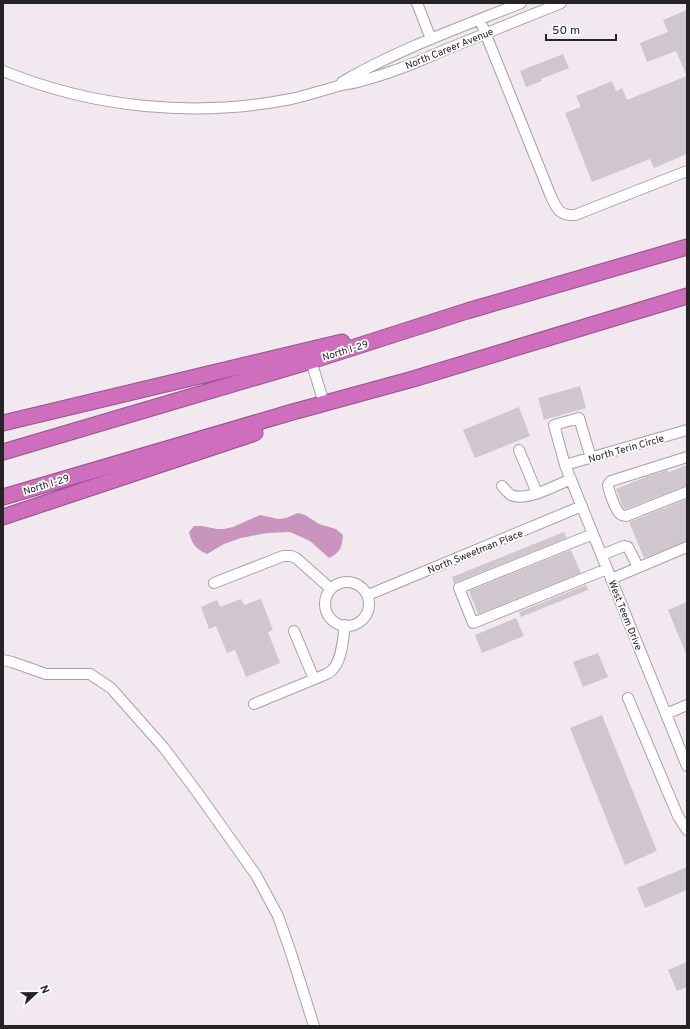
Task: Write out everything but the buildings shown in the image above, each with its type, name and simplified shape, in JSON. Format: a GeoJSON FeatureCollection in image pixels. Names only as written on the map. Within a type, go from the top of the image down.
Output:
{"type":"FeatureCollection","features":[{"type":"Feature","properties":{"kind":"highway","name":"North I-29"},"geometry":{"type":"LineString","coordinates":[[3,452],[311,361],[467,311],[687,247]]}},
{"type":"Feature","properties":{"kind":"highway","name":"North I-29"},"geometry":{"type":"LineString","coordinates":[[3,497],[324,403],[413,379],[687,296]]}},
{"type":"Feature","properties":{"kind":"highway"},"geometry":{"type":"LineString","coordinates":[[633,312],[664,312],[687,306]]}},
{"type":"Feature","properties":{"kind":"highway"},"geometry":{"type":"LineString","coordinates":[[3,423],[467,311]]}},
{"type":"Feature","properties":{"kind":"highway"},"geometry":{"type":"LineString","coordinates":[[3,517],[413,379]]}},
{"type":"Feature","properties":{"kind":"street"},"geometry":{"type":"LineString","coordinates":[[417,3],[431,39]]}},
{"type":"Feature","properties":{"kind":"street","name":"North Career Avenue"},"geometry":{"type":"LineString","coordinates":[[335,87],[357,74],[431,39],[521,3]]}},
{"type":"Feature","properties":{"kind":"street","name":"North Career Avenue"},"geometry":{"type":"LineString","coordinates":[[3,71],[34,83],[62,91],[119,103],[162,108],[212,108],[258,104],[298,97],[361,82],[561,3]]}},
{"type":"Feature","properties":{"kind":"street"},"geometry":{"type":"LineString","coordinates":[[480,20],[549,191],[559,211],[563,214],[568,216],[574,215],[687,171]]}},
{"type":"Feature","properties":{"kind":"street"},"geometry":{"type":"LineString","coordinates":[[311,361],[324,403]]}},
{"type":"Feature","properties":{"kind":"street","name":"West Teem Drive"},"geometry":{"type":"LineString","coordinates":[[591,458],[580,418],[554,425],[565,465],[687,766]]}},
{"type":"Feature","properties":{"kind":"street","name":"North Terin Circle"},"geometry":{"type":"LineString","coordinates":[[565,465],[687,430]]}},
{"type":"Feature","properties":{"kind":"street"},"geometry":{"type":"LineString","coordinates":[[519,450],[537,493]]}},
{"type":"Feature","properties":{"kind":"street"},"geometry":{"type":"LineString","coordinates":[[687,457],[611,481],[608,485],[617,508],[622,516],[626,516],[687,492]]}},
{"type":"Feature","properties":{"kind":"street"},"geometry":{"type":"LineString","coordinates":[[502,486],[511,494],[519,497],[537,493],[571,479]]}},
{"type":"Feature","properties":{"kind":"street","name":"North Sweetman Place"},"geometry":{"type":"LineString","coordinates":[[368,595],[582,506]]}},
{"type":"Feature","properties":{"kind":"street"},"geometry":{"type":"LineString","coordinates":[[593,534],[459,588],[470,616],[473,623],[607,568]]}},
{"type":"Feature","properties":{"kind":"street"},"geometry":{"type":"LineString","coordinates":[[602,555],[624,546],[628,547],[638,568]]}},
{"type":"Feature","properties":{"kind":"street"},"geometry":{"type":"LineString","coordinates":[[611,579],[687,547]]}},
{"type":"Feature","properties":{"kind":"street"},"geometry":{"type":"LineString","coordinates":[[214,583],[287,555],[296,558],[331,589]]}},
{"type":"Feature","properties":{"kind":"street"},"geometry":{"type":"LineString","coordinates":[[351,582],[358,584],[368,595],[369,609],[366,616],[355,624],[348,626],[341,625],[329,616],[326,610],[325,602],[327,595],[337,584],[351,582]]}},
{"type":"Feature","properties":{"kind":"street"},"geometry":{"type":"LineString","coordinates":[[254,704],[334,669],[341,650],[344,625]]}},
{"type":"Feature","properties":{"kind":"street"},"geometry":{"type":"LineString","coordinates":[[294,631],[314,679]]}},
{"type":"Feature","properties":{"kind":"street"},"geometry":{"type":"LineString","coordinates":[[3,660],[46,674],[90,674],[111,688],[164,748],[256,875],[278,916],[314,1026]]}},
{"type":"Feature","properties":{"kind":"street"},"geometry":{"type":"LineString","coordinates":[[628,698],[678,816],[687,830]]}},
{"type":"Feature","properties":{"kind":"street"},"geometry":{"type":"LineString","coordinates":[[666,714],[687,705]]}},
{"type":"Feature","properties":{"kind":"shaded area"},"geometry":{"type":"Polygon","coordinates":[[[298,513],[305,515],[319,524],[336,529],[343,535],[341,546],[336,554],[329,558],[310,541],[290,532],[267,533],[241,538],[224,544],[207,554],[195,546],[189,532],[194,526],[224,529],[233,527],[260,515],[278,519],[286,518],[298,513]]]}}]}
